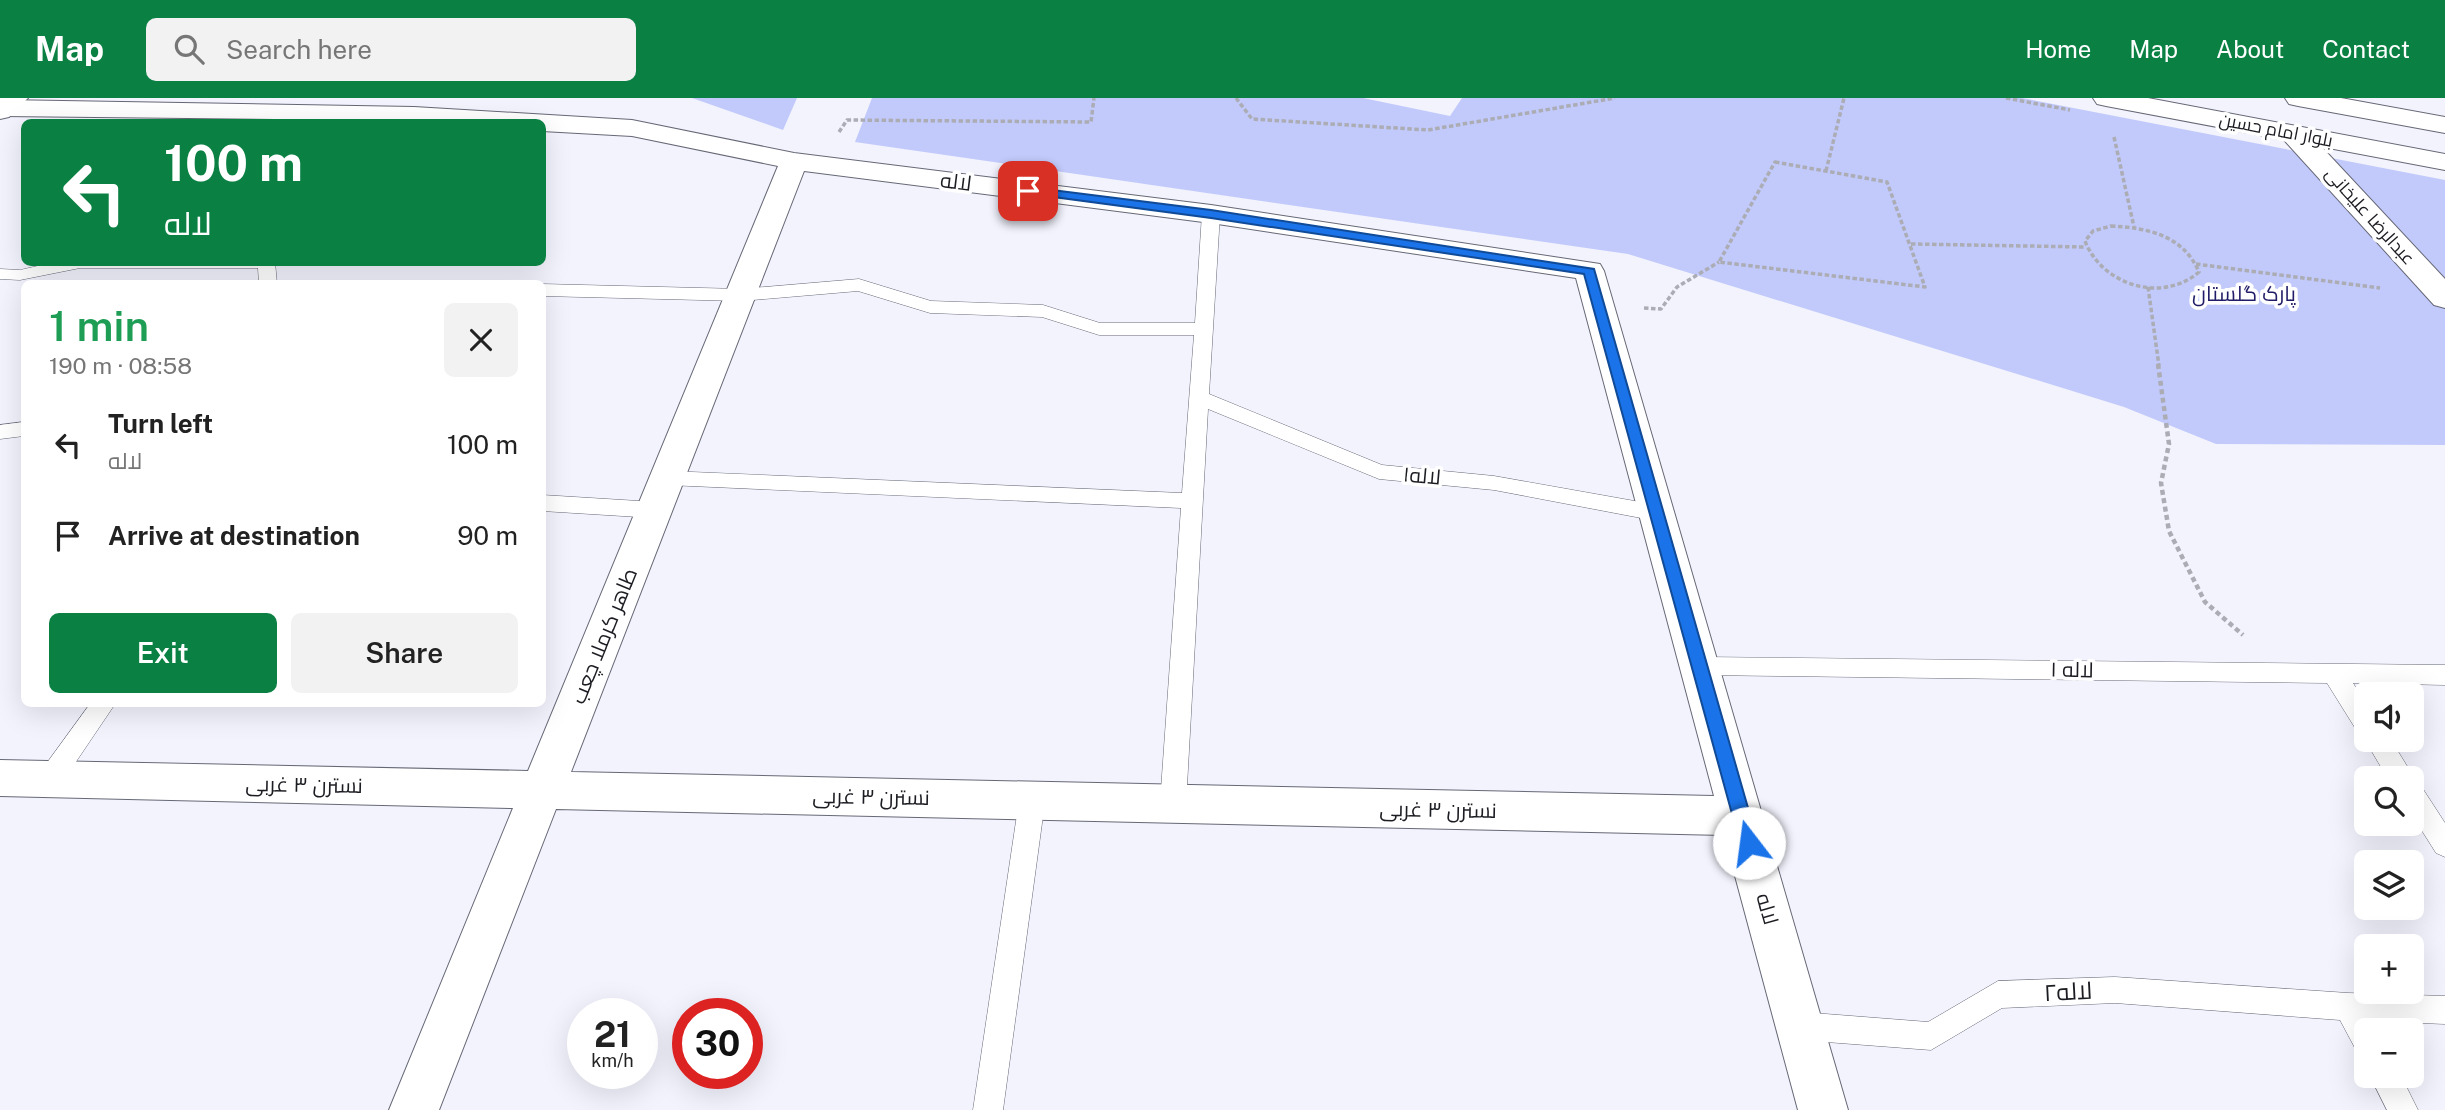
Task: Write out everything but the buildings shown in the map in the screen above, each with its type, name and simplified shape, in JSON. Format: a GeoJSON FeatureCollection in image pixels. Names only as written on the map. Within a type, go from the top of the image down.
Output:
{"type":"FeatureCollection","features":[{"type":"Feature","properties":{"kind":"street","name":"بلوار امام حسین"},"geometry":{"type":"LineString","coordinates":[[2106,98],[2445,162]]}},
{"type":"Feature","properties":{"kind":"street","name":"بلوار امام حسین"},"geometry":{"type":"LineString","coordinates":[[2298,98],[2445,125]]}},
{"type":"Feature","properties":{"kind":"street"},"geometry":{"type":"LineString","coordinates":[[6,105],[403,119]]}},
{"type":"Feature","properties":{"kind":"street","name":"لاله"},"geometry":{"type":"LineString","coordinates":[[546,123],[632,128],[807,163],[1211,214],[1589,271],[1823,1110]]}},
{"type":"Feature","properties":{"kind":"street","name":"عبدالرضا علیخانی"},"geometry":{"type":"LineString","coordinates":[[2294,134],[2445,298]]}},
{"type":"Feature","properties":{"kind":"street","name":"طاهر کرملا چعب"},"geometry":{"type":"LineString","coordinates":[[414,1110],[741,295],[807,163]]}},
{"type":"Feature","properties":{"kind":"street","name":"نسترن ۳ غربی"},"geometry":{"type":"LineString","coordinates":[[0,778],[1742,817]]}},
{"type":"Feature","properties":{"kind":"lane"},"geometry":{"type":"LineString","coordinates":[[1173,804],[1211,214]]}},
{"type":"Feature","properties":{"kind":"lane"},"geometry":{"type":"LineString","coordinates":[[0,274],[20,275],[62,266]]}},
{"type":"Feature","properties":{"kind":"lane"},"geometry":{"type":"LineString","coordinates":[[546,290],[741,295],[859,285],[930,307],[1043,311],[1099,329],[1203,329]]}},
{"type":"Feature","properties":{"kind":"lane","name":"لاله۱"},"geometry":{"type":"LineString","coordinates":[[1199,397],[1379,472],[1494,483],[1657,513]]}},
{"type":"Feature","properties":{"kind":"lane"},"geometry":{"type":"LineString","coordinates":[[0,432],[21,429]]}},
{"type":"Feature","properties":{"kind":"lane"},"geometry":{"type":"LineString","coordinates":[[546,503],[661,494],[1192,501]]}},
{"type":"Feature","properties":{"kind":"lane","name":"لاله ۱"},"geometry":{"type":"LineString","coordinates":[[1700,666],[2445,675]]}},
{"type":"Feature","properties":{"kind":"lane"},"geometry":{"type":"LineString","coordinates":[[2334,674],[2354,705]]}},
{"type":"Feature","properties":{"kind":"lane"},"geometry":{"type":"LineString","coordinates":[[50,779],[101,707]]}},
{"type":"Feature","properties":{"kind":"lane"},"geometry":{"type":"LineString","coordinates":[[988,1110],[1032,801]]}},
{"type":"Feature","properties":{"kind":"lane"},"geometry":{"type":"LineString","coordinates":[[2424,813],[2445,845]]}},
{"type":"Feature","properties":{"kind":"lane","name":"لاله۲"},"geometry":{"type":"LineString","coordinates":[[1800,1026],[1931,1036],[1998,995],[2115,990],[2348,1007]]}},
{"type":"Feature","properties":{"kind":"lane"},"geometry":{"type":"LineString","coordinates":[[2348,1007],[2445,1010]]}},
{"type":"Feature","properties":{"kind":"lane"},"geometry":{"type":"LineString","coordinates":[[2348,1007],[2354,1018]]}},
{"type":"Feature","properties":{"kind":"lane"},"geometry":{"type":"LineString","coordinates":[[2391,1088],[2403,1110]]}},
{"type":"Feature","properties":{"kind":"path"},"geometry":{"type":"LineString","coordinates":[[807,163],[847,120],[1091,122],[1094,98]]}},
{"type":"Feature","properties":{"kind":"path"},"geometry":{"type":"LineString","coordinates":[[1236,98],[1252,119],[1428,130],[1615,98]]}},
{"type":"Feature","properties":{"kind":"path"},"geometry":{"type":"LineString","coordinates":[[1826,171],[1844,98]]}},
{"type":"Feature","properties":{"kind":"path"},"geometry":{"type":"LineString","coordinates":[[2006,98],[2071,111]]}},
{"type":"Feature","properties":{"kind":"path"},"geometry":{"type":"LineString","coordinates":[[2113,132],[2134,227]]}},
{"type":"Feature","properties":{"kind":"path"},"geometry":{"type":"LineString","coordinates":[[1599,305],[1661,309],[1676,287],[1719,262],[1775,162],[1886,182],[1911,243],[1925,287],[1719,262]]}},
{"type":"Feature","properties":{"kind":"path"},"geometry":{"type":"LineString","coordinates":[[2111,226],[2134,227],[2159,234],[2181,245],[2196,259],[2199,272],[2191,283],[2172,288],[2148,287],[2122,280],[2100,268],[2087,254],[2085,241],[2093,231],[2111,226]]}},
{"type":"Feature","properties":{"kind":"path"},"geometry":{"type":"LineString","coordinates":[[1911,243],[2086,247]]}},
{"type":"Feature","properties":{"kind":"path"},"geometry":{"type":"LineString","coordinates":[[2196,264],[2389,289],[2380,279]]}},
{"type":"Feature","properties":{"kind":"path"},"geometry":{"type":"LineString","coordinates":[[2148,287],[2169,444],[2161,483],[2169,531],[2205,602],[2288,673]]}},
{"type":"Feature","properties":{"kind":"green space"},"geometry":{"type":"Polygon","coordinates":[[[692,98],[797,98],[783,130],[692,98]]]}},
{"type":"Feature","properties":{"kind":"green space","name":"پارک گلستان"},"geometry":{"type":"Polygon","coordinates":[[[872,98],[1363,98],[1450,116],[1462,98],[2022,98],[2445,180],[2445,445],[2216,444],[2124,407],[1628,254],[855,142],[872,98]]]}},
{"type":"Feature","properties":{"kind":"route"},"geometry":{"type":"LineString","coordinates":[[1028,191],[1211,214],[1589,271],[1749,843]]}}]}
